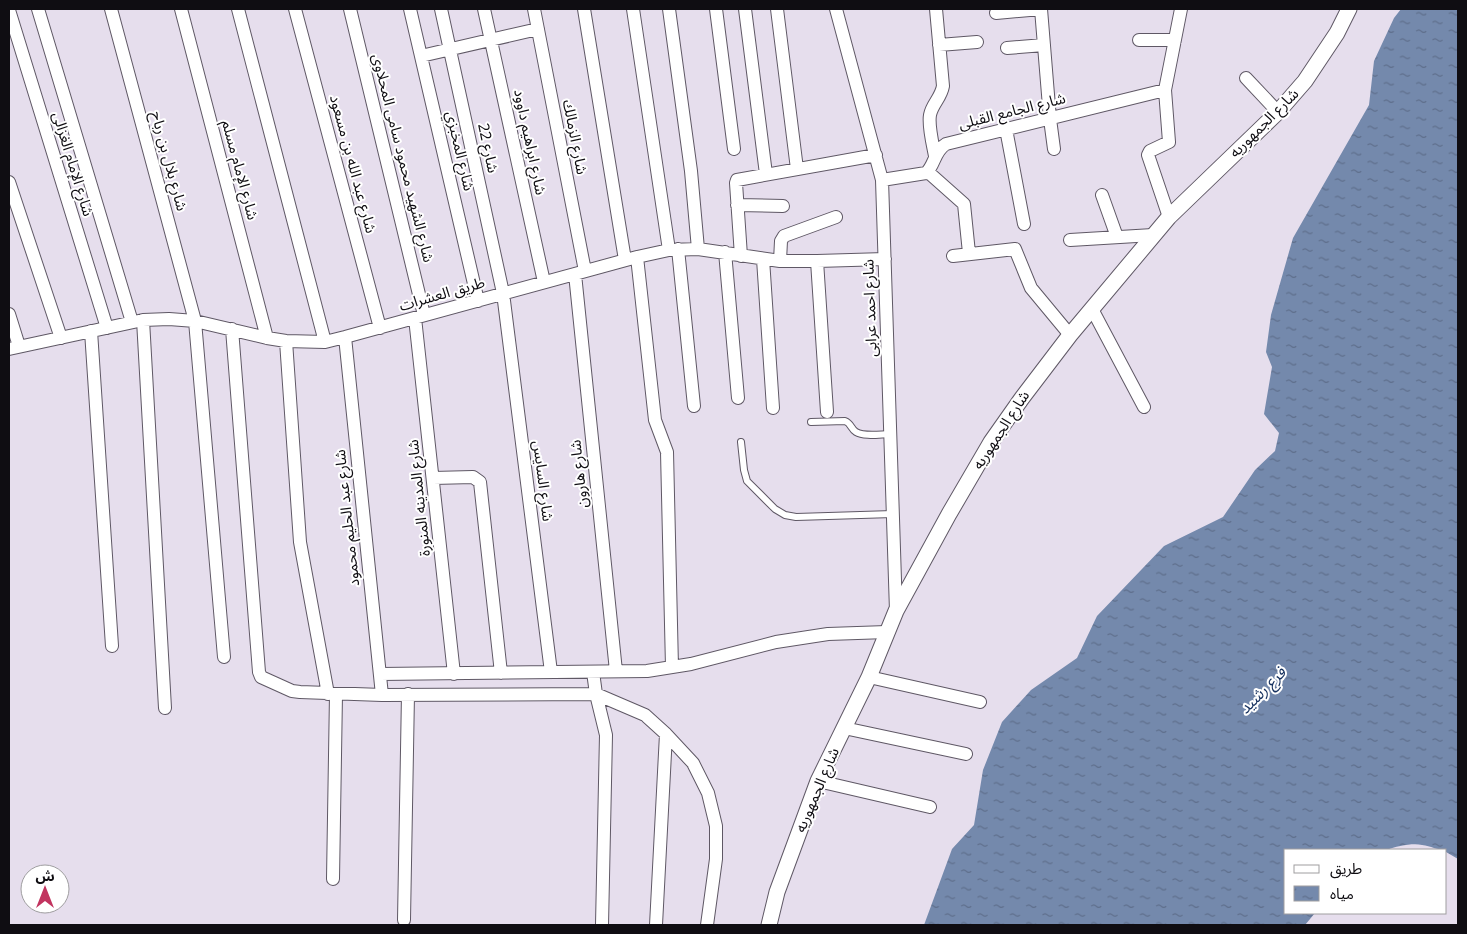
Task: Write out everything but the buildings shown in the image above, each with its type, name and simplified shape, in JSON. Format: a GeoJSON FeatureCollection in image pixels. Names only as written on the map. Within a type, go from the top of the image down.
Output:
{"type":"FeatureCollection","features":[{"type":"Feature","properties":{"kind":"street"},"geometry":{"type":"LineString","coordinates":[[38,9],[137,321],[166,708]]}},
{"type":"Feature","properties":{"kind":"street","name":"شارع بلال بن رباح"},"geometry":{"type":"LineString","coordinates":[[111,9],[195,321],[224,657]]}},
{"type":"Feature","properties":{"kind":"street","name":"شارع الإمام مسلم"},"geometry":{"type":"LineString","coordinates":[[181,9],[267,338]]}},
{"type":"Feature","properties":{"kind":"street"},"geometry":{"type":"LineString","coordinates":[[238,9],[325,342]]}},
{"type":"Feature","properties":{"kind":"street","name":"شارع عبد الله بن مسعود"},"geometry":{"type":"LineString","coordinates":[[295,9],[380,328]]}},
{"type":"Feature","properties":{"kind":"street","name":"شارع الشهيد محمود سامى المحلاوى"},"geometry":{"type":"LineString","coordinates":[[350,9],[420,317]]}},
{"type":"Feature","properties":{"kind":"street","name":"شارع المخبزي"},"geometry":{"type":"LineString","coordinates":[[410,9],[478,300]]}},
{"type":"Feature","properties":{"kind":"street","name":"شارع 22"},"geometry":{"type":"LineString","coordinates":[[441,9],[503,293]]}},
{"type":"Feature","properties":{"kind":"street","name":"شارع ابراهيم داوود"},"geometry":{"type":"LineString","coordinates":[[484,9],[544,282]]}},
{"type":"Feature","properties":{"kind":"street","name":"شارع الزمالك"},"geometry":{"type":"LineString","coordinates":[[534,9],[580,272]]}},
{"type":"Feature","properties":{"kind":"street"},"geometry":{"type":"LineString","coordinates":[[584,9],[631,258],[655,420],[667,452],[672,667]]}},
{"type":"Feature","properties":{"kind":"street"},"geometry":{"type":"LineString","coordinates":[[632,9],[673,250],[694,406]]}},
{"type":"Feature","properties":{"kind":"street"},"geometry":{"type":"LineString","coordinates":[[668,9],[690,171],[698,249]]}},
{"type":"Feature","properties":{"kind":"street"},"geometry":{"type":"LineString","coordinates":[[716,9],[734,149]]}},
{"type":"Feature","properties":{"kind":"street"},"geometry":{"type":"LineString","coordinates":[[745,9],[766,174]]}},
{"type":"Feature","properties":{"kind":"street"},"geometry":{"type":"LineString","coordinates":[[777,9],[797,169]]}},
{"type":"Feature","properties":{"kind":"street","name":"شارع احمد عرابى"},"geometry":{"type":"LineString","coordinates":[[836,9],[882,180],[896,611]]}},
{"type":"Feature","properties":{"kind":"street"},"geometry":{"type":"LineString","coordinates":[[928,172],[935,156],[929,117],[940,97],[943,86],[936,9]]}},
{"type":"Feature","properties":{"kind":"street"},"geometry":{"type":"LineString","coordinates":[[996,13],[1041,9],[1054,149]]}},
{"type":"Feature","properties":{"kind":"street"},"geometry":{"type":"LineString","coordinates":[[1169,217],[1148,155],[1150,151],[1169,142],[1165,90],[1182,9]]}},
{"type":"Feature","properties":{"kind":"street","name":"شارع الجمهوريه"},"geometry":{"type":"LineString","coordinates":[[769,925],[777,892],[818,780],[869,677],[896,611],[948,514],[991,442],[1070,335],[1169,217],[1278,112],[1305,81],[1337,33],[1349,9]]}},
{"type":"Feature","properties":{"kind":"street","name":"شارع الإمام الغزالى"},"geometry":{"type":"LineString","coordinates":[[9,10],[107,328]]}},
{"type":"Feature","properties":{"kind":"street"},"geometry":{"type":"LineString","coordinates":[[421,56],[538,29]]}},
{"type":"Feature","properties":{"kind":"street"},"geometry":{"type":"LineString","coordinates":[[1139,40],[1175,40]]}},
{"type":"Feature","properties":{"kind":"street"},"geometry":{"type":"LineString","coordinates":[[939,45],[977,42]]}},
{"type":"Feature","properties":{"kind":"street"},"geometry":{"type":"LineString","coordinates":[[1007,48],[1044,45]]}},
{"type":"Feature","properties":{"kind":"street"},"geometry":{"type":"LineString","coordinates":[[1246,78],[1278,112]]}},
{"type":"Feature","properties":{"kind":"street","name":"شارع الجامع القبلى"},"geometry":{"type":"LineString","coordinates":[[935,156],[938,150],[946,144],[1165,90]]}},
{"type":"Feature","properties":{"kind":"street"},"geometry":{"type":"LineString","coordinates":[[1006,129],[1024,224]]}},
{"type":"Feature","properties":{"kind":"street"},"geometry":{"type":"LineString","coordinates":[[741,256],[737,180],[876,155]]}},
{"type":"Feature","properties":{"kind":"street"},"geometry":{"type":"LineString","coordinates":[[882,180],[928,172]]}},
{"type":"Feature","properties":{"kind":"street"},"geometry":{"type":"LineString","coordinates":[[928,172],[964,204],[969,254]]}},
{"type":"Feature","properties":{"kind":"street"},"geometry":{"type":"LineString","coordinates":[[9,182],[60,338]]}},
{"type":"Feature","properties":{"kind":"street"},"geometry":{"type":"LineString","coordinates":[[1102,195],[1116,238]]}},
{"type":"Feature","properties":{"kind":"street"},"geometry":{"type":"LineString","coordinates":[[737,205],[783,206]]}},
{"type":"Feature","properties":{"kind":"street"},"geometry":{"type":"LineString","coordinates":[[780,261],[780,241],[784,236],[836,217]]}},
{"type":"Feature","properties":{"kind":"street"},"geometry":{"type":"LineString","coordinates":[[1070,240],[1153,236]]}},
{"type":"Feature","properties":{"kind":"street","name":"طريق العشرات"},"geometry":{"type":"LineString","coordinates":[[14,348],[137,321],[169,319],[195,321],[286,341],[325,342],[631,258],[673,250],[698,249],[780,261],[817,262],[884,259]]}},
{"type":"Feature","properties":{"kind":"street"},"geometry":{"type":"LineString","coordinates":[[953,256],[1015,249],[1031,288],[1070,335]]}},
{"type":"Feature","properties":{"kind":"street"},"geometry":{"type":"LineString","coordinates":[[725,252],[738,398]]}},
{"type":"Feature","properties":{"kind":"street"},"geometry":{"type":"LineString","coordinates":[[763,259],[773,408]]}},
{"type":"Feature","properties":{"kind":"street"},"geometry":{"type":"LineString","coordinates":[[817,262],[827,412]]}},
{"type":"Feature","properties":{"kind":"street","name":"شارع هارون"},"geometry":{"type":"LineString","coordinates":[[580,272],[616,671]]}},
{"type":"Feature","properties":{"kind":"street","name":"شارع السايس"},"geometry":{"type":"LineString","coordinates":[[503,293],[551,672]]}},
{"type":"Feature","properties":{"kind":"street"},"geometry":{"type":"LineString","coordinates":[[1092,309],[1144,407]]}},
{"type":"Feature","properties":{"kind":"street"},"geometry":{"type":"LineString","coordinates":[[9,314],[14,348]]}},
{"type":"Feature","properties":{"kind":"street","name":"شارع المدينه المنورة"},"geometry":{"type":"LineString","coordinates":[[420,317],[433,478],[454,674]]}},
{"type":"Feature","properties":{"kind":"street"},"geometry":{"type":"LineString","coordinates":[[232,329],[259,672],[265,680],[292,691],[332,694],[596,694],[645,715],[693,763],[708,793],[716,826],[716,859],[707,925]]}},
{"type":"Feature","properties":{"kind":"street"},"geometry":{"type":"LineString","coordinates":[[91,331],[112,646]]}},
{"type":"Feature","properties":{"kind":"street","name":"شارع عبد الحليم محمود"},"geometry":{"type":"LineString","coordinates":[[345,337],[382,695]]}},
{"type":"Feature","properties":{"kind":"street"},"geometry":{"type":"LineString","coordinates":[[286,341],[300,542],[332,694],[333,879]]}},
{"type":"Feature","properties":{"kind":"street"},"geometry":{"type":"LineString","coordinates":[[433,478],[473,477],[480,482],[501,673]]}},
{"type":"Feature","properties":{"kind":"street"},"geometry":{"type":"LineString","coordinates":[[380,674],[647,671],[690,664],[776,642],[828,634],[887,632]]}},
{"type":"Feature","properties":{"kind":"street"},"geometry":{"type":"LineString","coordinates":[[593,672],[596,694],[606,735],[602,925]]}},
{"type":"Feature","properties":{"kind":"street"},"geometry":{"type":"LineString","coordinates":[[869,677],[980,702]]}},
{"type":"Feature","properties":{"kind":"street"},"geometry":{"type":"LineString","coordinates":[[404,920],[408,694]]}},
{"type":"Feature","properties":{"kind":"street"},"geometry":{"type":"LineString","coordinates":[[844,728],[966,754]]}},
{"type":"Feature","properties":{"kind":"street"},"geometry":{"type":"LineString","coordinates":[[656,925],[666,734]]}},
{"type":"Feature","properties":{"kind":"street"},"geometry":{"type":"LineString","coordinates":[[818,780],[930,806]]}},
{"type":"Feature","properties":{"kind":"lane"},"geometry":{"type":"LineString","coordinates":[[811,422],[844,421],[849,422],[856,432],[861,434],[890,434]]}},
{"type":"Feature","properties":{"kind":"lane"},"geometry":{"type":"LineString","coordinates":[[741,442],[744,470],[748,481],[775,509],[785,515],[796,517],[892,514]]}},
{"type":"Feature","properties":{"kind":"water","name":"فرع رشيد"},"geometry":{"type":"Polygon","coordinates":[[[1401,9],[1458,9],[1458,859],[1447,853],[1447,849],[1418,844],[1390,849],[1284,849],[1284,914],[1314,914],[1305,925],[924,925],[952,849],[974,825],[983,770],[1002,722],[1031,690],[1077,658],[1097,616],[1164,546],[1223,517],[1255,470],[1275,451],[1279,433],[1264,414],[1272,367],[1266,352],[1271,315],[1293,238],[1369,105],[1374,61],[1394,18],[1401,9]]]}}]}
